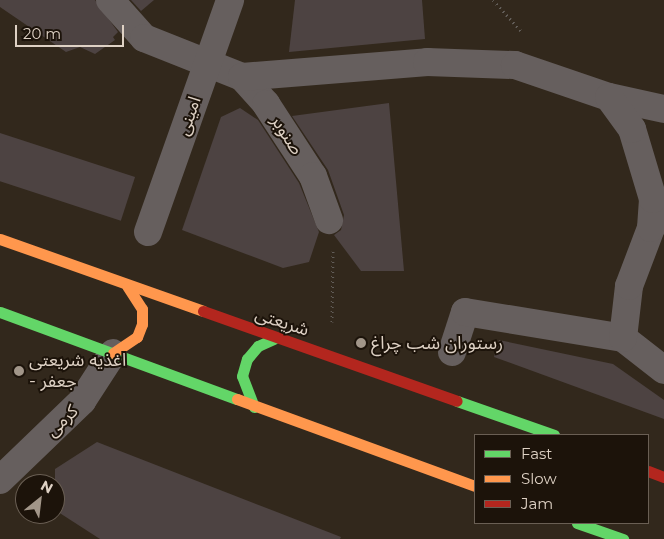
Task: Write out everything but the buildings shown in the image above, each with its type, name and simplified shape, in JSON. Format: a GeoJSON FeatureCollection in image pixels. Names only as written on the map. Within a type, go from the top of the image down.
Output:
{"type":"FeatureCollection","features":[{"type":"Feature","properties":{"kind":"main road","name":"شریعتی"},"geometry":{"type":"LineString","coordinates":[[0,239],[274,339],[327,355],[551,434]]}},
{"type":"Feature","properties":{"kind":"main road"},"geometry":{"type":"LineString","coordinates":[[113,353],[137,338],[142,324],[142,309],[127,286]]}},
{"type":"Feature","properties":{"kind":"main road"},"geometry":{"type":"LineString","coordinates":[[0,312],[254,407],[474,486]]}},
{"type":"Feature","properties":{"kind":"main road"},"geometry":{"type":"LineString","coordinates":[[254,407],[244,392],[242,376],[258,346],[274,339]]}},
{"type":"Feature","properties":{"kind":"main road"},"geometry":{"type":"LineString","coordinates":[[649,471],[664,477]]}},
{"type":"Feature","properties":{"kind":"main road"},"geometry":{"type":"LineString","coordinates":[[580,524],[620,538]]}},
{"type":"Feature","properties":{"kind":"street","name":"صنوبر"},"geometry":{"type":"LineString","coordinates":[[110,0],[144,38],[242,76],[266,104],[312,176],[329,220]]}},
{"type":"Feature","properties":{"kind":"street","name":"امینی"},"geometry":{"type":"LineString","coordinates":[[148,232],[230,0]]}},
{"type":"Feature","properties":{"kind":"street"},"geometry":{"type":"LineString","coordinates":[[242,76],[427,62],[515,66],[609,97],[664,109]]}},
{"type":"Feature","properties":{"kind":"street"},"geometry":{"type":"LineString","coordinates":[[609,97],[632,129],[658,200],[651,228],[629,286],[623,338]]}},
{"type":"Feature","properties":{"kind":"street"},"geometry":{"type":"LineString","coordinates":[[452,352],[464,312],[623,338],[664,370]]}},
{"type":"Feature","properties":{"kind":"street","name":"کرمی"},"geometry":{"type":"LineString","coordinates":[[0,480],[82,401],[113,353]]}},
{"type":"Feature","properties":{"kind":"path"},"geometry":{"type":"LineString","coordinates":[[327,355],[335,300],[329,220]]}},
{"type":"Feature","properties":{"kind":"traffic: fast"},"geometry":{"type":"LineString","coordinates":[[0,312],[237,399]]}},
{"type":"Feature","properties":{"kind":"traffic: fast"},"geometry":{"type":"LineString","coordinates":[[254,407],[242,376],[247,359],[258,346],[274,339]]}},
{"type":"Feature","properties":{"kind":"traffic: fast"},"geometry":{"type":"LineString","coordinates":[[457,401],[551,434]]}},
{"type":"Feature","properties":{"kind":"traffic: fast"},"geometry":{"type":"LineString","coordinates":[[580,524],[623,539]]}},
{"type":"Feature","properties":{"kind":"traffic: slow"},"geometry":{"type":"LineString","coordinates":[[0,239],[203,311]]}},
{"type":"Feature","properties":{"kind":"traffic: slow"},"geometry":{"type":"LineString","coordinates":[[113,353],[137,337],[142,324],[142,309],[127,286]]}},
{"type":"Feature","properties":{"kind":"traffic: slow"},"geometry":{"type":"LineString","coordinates":[[237,399],[474,486]]}},
{"type":"Feature","properties":{"kind":"traffic: jam"},"geometry":{"type":"LineString","coordinates":[[203,311],[457,401]]}},
{"type":"Feature","properties":{"kind":"traffic: jam"},"geometry":{"type":"LineString","coordinates":[[649,471],[664,477]]}},
{"type":"Feature","properties":{"kind":"place","name":"رستوران شب چراغ"},"geometry":{"type":"Point","coordinates":[361,343]}},
{"type":"Feature","properties":{"kind":"place","name":"اغذیه شریعتی - جعفر"},"geometry":{"type":"Point","coordinates":[19,371]}}]}
